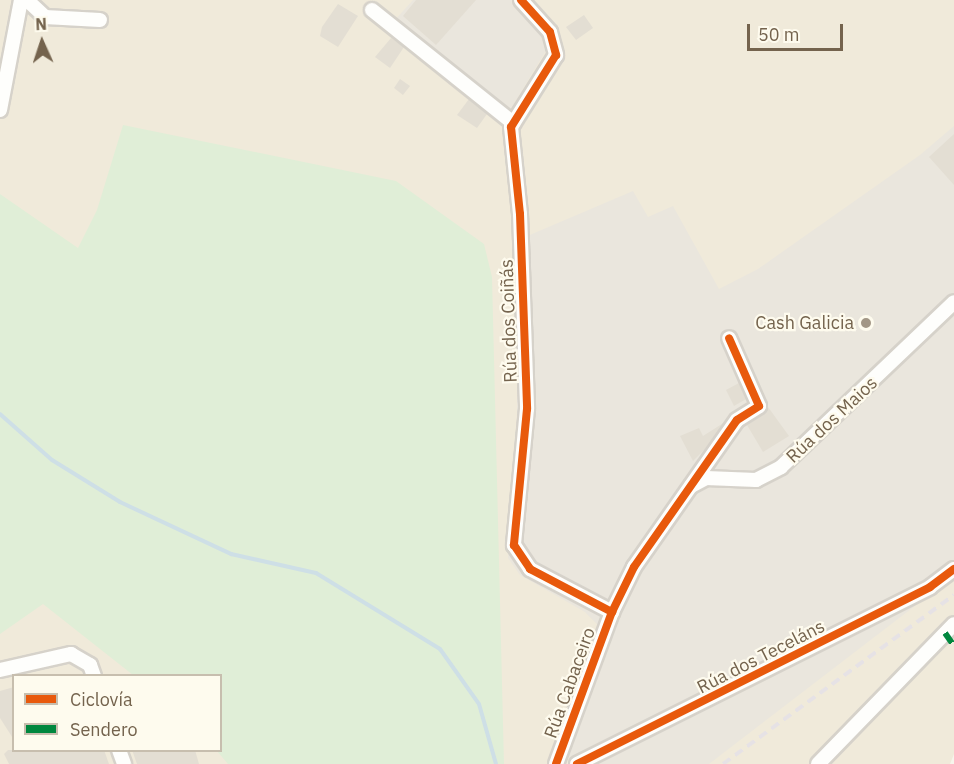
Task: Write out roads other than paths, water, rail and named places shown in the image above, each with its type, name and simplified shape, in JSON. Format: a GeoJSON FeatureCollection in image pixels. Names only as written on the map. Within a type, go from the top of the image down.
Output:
{"type":"FeatureCollection","features":[{"type":"Feature","properties":{"kind":"street"},"geometry":{"type":"LineString","coordinates":[[0,110],[21,0]]}},
{"type":"Feature","properties":{"kind":"street"},"geometry":{"type":"LineString","coordinates":[[27,0],[45,17],[100,20]]}},
{"type":"Feature","properties":{"kind":"street"},"geometry":{"type":"LineString","coordinates":[[372,10],[513,123],[556,55],[550,32],[521,0]]}},
{"type":"Feature","properties":{"kind":"street","name":"Rúa dos Coiñás"},"geometry":{"type":"LineString","coordinates":[[513,123],[527,409],[514,545],[530,569],[612,612]]}},
{"type":"Feature","properties":{"kind":"street","name":"Rúa dos Maios"},"geometry":{"type":"LineString","coordinates":[[686,488],[706,478],[756,480],[781,467],[954,302]]}},
{"type":"Feature","properties":{"kind":"street","name":"Rúa Cabaceiro"},"geometry":{"type":"LineString","coordinates":[[556,764],[612,612],[634,567],[686,488],[737,420],[759,406],[729,338]]}},
{"type":"Feature","properties":{"kind":"street","name":"Rúa dos Teceláns"},"geometry":{"type":"LineString","coordinates":[[577,764],[930,587],[954,569]]}},
{"type":"Feature","properties":{"kind":"street"},"geometry":{"type":"LineString","coordinates":[[818,764],[954,624]]}},
{"type":"Feature","properties":{"kind":"street"},"geometry":{"type":"LineString","coordinates":[[0,670],[71,654],[90,665],[94,674]]}},
{"type":"Feature","properties":{"kind":"waterway"},"geometry":{"type":"LineString","coordinates":[[0,414],[52,460],[120,502],[231,554],[316,573],[440,649],[479,704],[496,764]]}},
{"type":"Feature","properties":{"kind":"railway"},"geometry":{"type":"LineString","coordinates":[[723,764],[954,595]]}},
{"type":"Feature","properties":{"kind":"place","name":"Cash Galicia"},"geometry":{"type":"Point","coordinates":[866,323]}}]}
